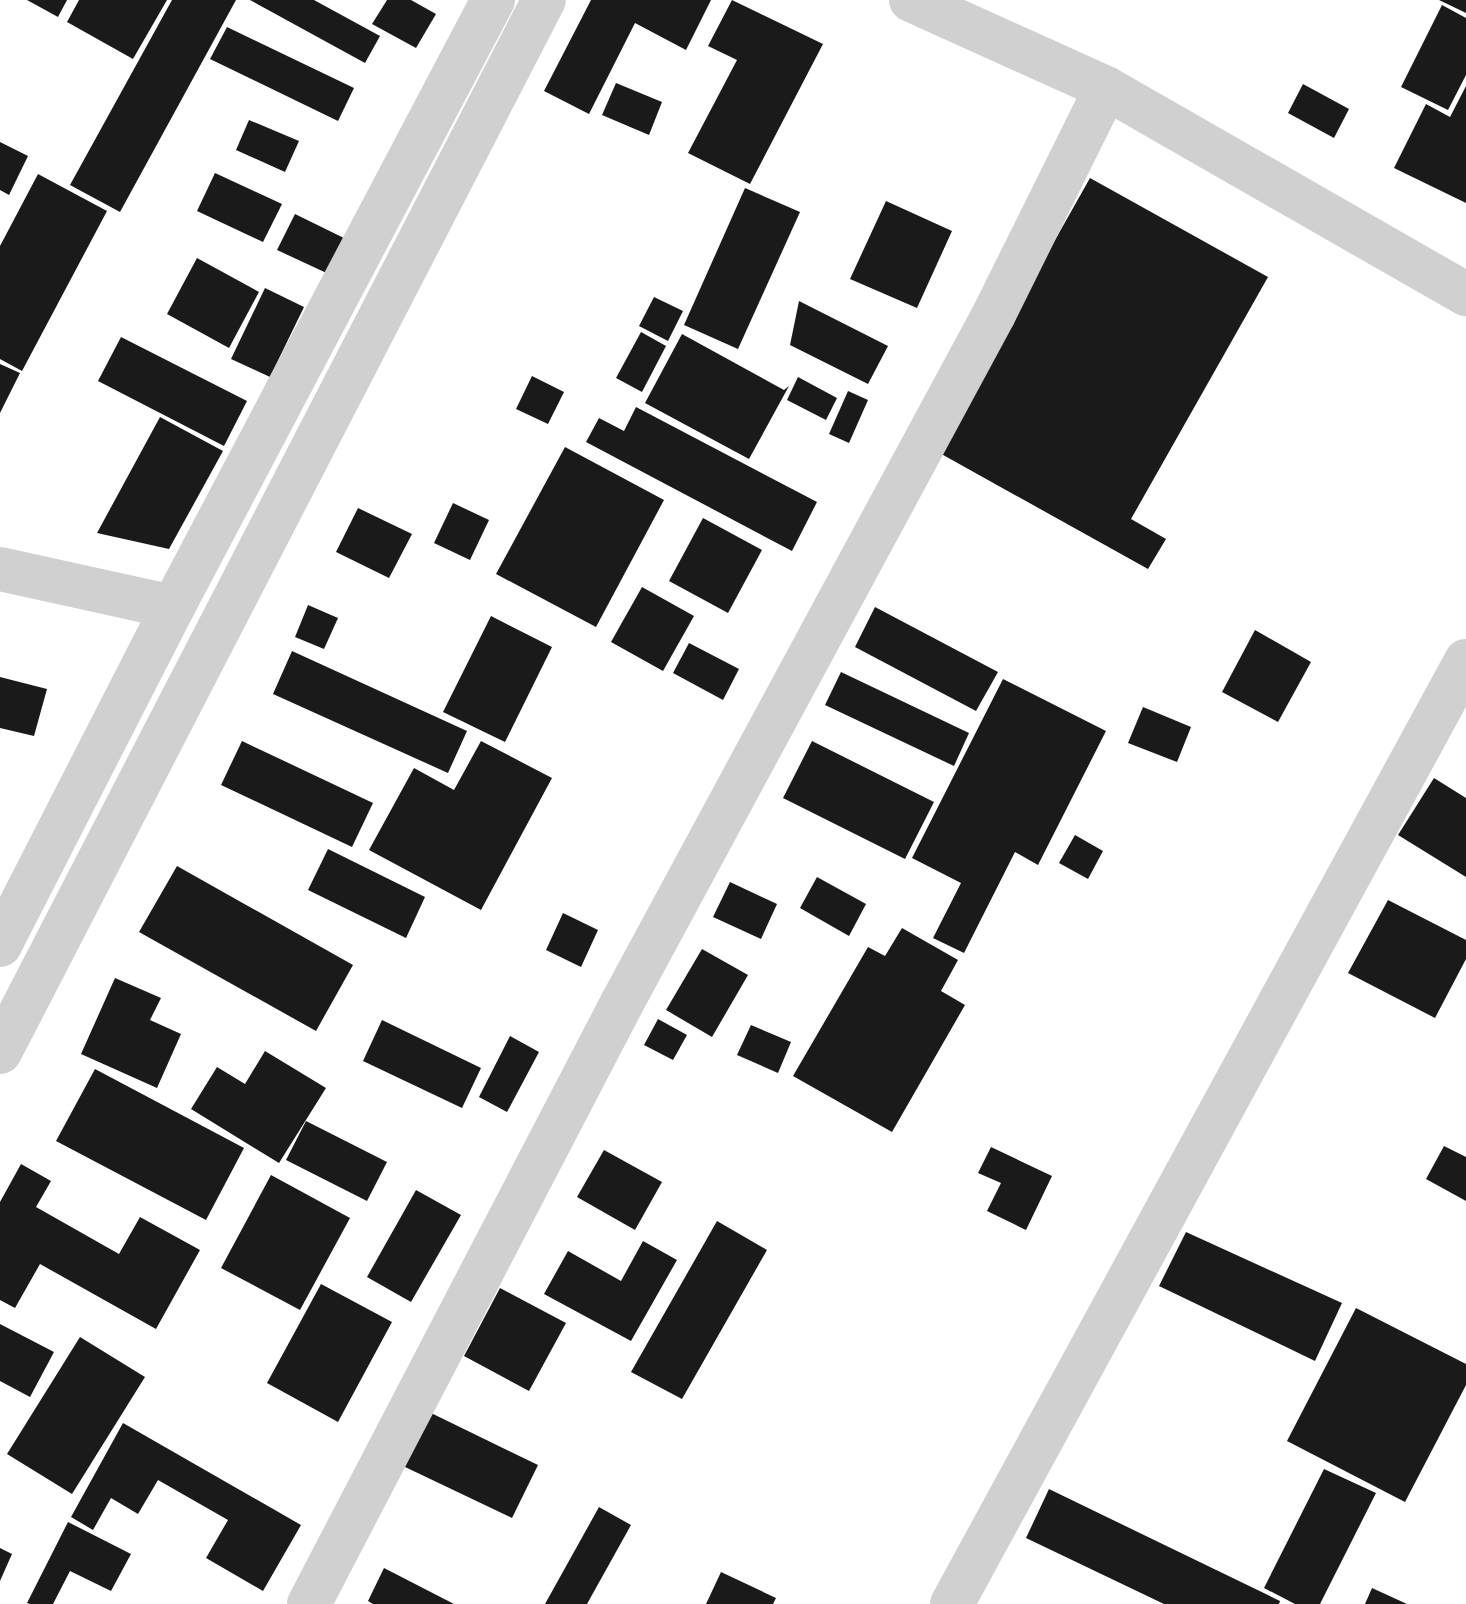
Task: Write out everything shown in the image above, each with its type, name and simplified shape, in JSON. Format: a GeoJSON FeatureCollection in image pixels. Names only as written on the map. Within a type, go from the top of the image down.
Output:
{"type":"FeatureCollection","features":[{"type":"Feature","properties":{"kind":"street"},"geometry":{"type":"LineString","coordinates":[[0,945],[173,607],[493,0]]}},
{"type":"Feature","properties":{"kind":"street"},"geometry":{"type":"LineString","coordinates":[[0,1052],[544,0]]}},
{"type":"Feature","properties":{"kind":"street"},"geometry":{"type":"LineString","coordinates":[[911,0],[1106,88],[1466,294]]}},
{"type":"Feature","properties":{"kind":"street"},"geometry":{"type":"LineString","coordinates":[[309,1604],[622,1003],[994,314],[1106,88]]}},
{"type":"Feature","properties":{"kind":"street"},"geometry":{"type":"LineString","coordinates":[[0,569],[173,607]]}},
{"type":"Feature","properties":{"kind":"street"},"geometry":{"type":"LineString","coordinates":[[952,1604],[1466,661]]}},
{"type":"Feature","properties":{"kind":"building"},"geometry":{"type":"Polygon","coordinates":[[[27,0],[67,0],[58,17],[27,0]]]}},
{"type":"Feature","properties":{"kind":"building"},"geometry":{"type":"Polygon","coordinates":[[[79,0],[167,0],[133,59],[67,22],[79,0]]]}},
{"type":"Feature","properties":{"kind":"building"},"geometry":{"type":"Polygon","coordinates":[[[172,0],[236,0],[120,212],[70,185],[172,0]]]}},
{"type":"Feature","properties":{"kind":"building"},"geometry":{"type":"Polygon","coordinates":[[[250,0],[314,0],[380,36],[365,63],[250,0]]]}},
{"type":"Feature","properties":{"kind":"building"},"geometry":{"type":"Polygon","coordinates":[[[387,0],[411,0],[436,14],[416,48],[372,24],[387,0]]]}},
{"type":"Feature","properties":{"kind":"building"},"geometry":{"type":"Polygon","coordinates":[[[591,0],[711,0],[686,50],[635,23],[589,114],[544,91],[591,0]]]}},
{"type":"Feature","properties":{"kind":"building"},"geometry":{"type":"Polygon","coordinates":[[[732,0],[823,44],[750,184],[688,153],[737,60],[708,46],[732,0]]]}},
{"type":"Feature","properties":{"kind":"building"},"geometry":{"type":"Polygon","coordinates":[[[1439,0],[1466,0],[1466,13],[1439,0]]]}},
{"type":"Feature","properties":{"kind":"building"},"geometry":{"type":"Polygon","coordinates":[[[1442,5],[1466,18],[1466,75],[1448,110],[1401,87],[1442,5]]]}},
{"type":"Feature","properties":{"kind":"building"},"geometry":{"type":"Polygon","coordinates":[[[227,27],[354,88],[338,121],[210,59],[227,27]]]}},
{"type":"Feature","properties":{"kind":"building"},"geometry":{"type":"Polygon","coordinates":[[[616,83],[662,102],[649,135],[602,115],[616,83]]]}},
{"type":"Feature","properties":{"kind":"building"},"geometry":{"type":"Polygon","coordinates":[[[1303,84],[1349,109],[1334,138],[1288,113],[1303,84]]]}},
{"type":"Feature","properties":{"kind":"building"},"geometry":{"type":"Polygon","coordinates":[[[1466,86],[1466,203],[1394,168],[1426,104],[1450,117],[1466,86]]]}},
{"type":"Feature","properties":{"kind":"building"},"geometry":{"type":"Polygon","coordinates":[[[249,120],[299,141],[285,172],[236,150],[249,120]]]}},
{"type":"Feature","properties":{"kind":"building"},"geometry":{"type":"Polygon","coordinates":[[[0,142],[28,156],[9,195],[0,190],[0,142]]]}},
{"type":"Feature","properties":{"kind":"building"},"geometry":{"type":"Polygon","coordinates":[[[215,173],[282,204],[263,242],[197,211],[215,173]]]}},
{"type":"Feature","properties":{"kind":"building"},"geometry":{"type":"Polygon","coordinates":[[[38,174],[107,211],[22,371],[0,359],[0,246],[38,174]]]}},
{"type":"Feature","properties":{"kind":"building"},"geometry":{"type":"Polygon","coordinates":[[[1090,178],[1268,277],[1131,519],[1166,539],[1148,569],[936,451],[1090,178]]]}},
{"type":"Feature","properties":{"kind":"building"},"geometry":{"type":"Polygon","coordinates":[[[745,188],[800,212],[738,349],[684,325],[745,188]]]}},
{"type":"Feature","properties":{"kind":"building"},"geometry":{"type":"Polygon","coordinates":[[[886,201],[952,231],[917,308],[850,279],[886,201]]]}},
{"type":"Feature","properties":{"kind":"building"},"geometry":{"type":"Polygon","coordinates":[[[295,214],[350,241],[333,276],[277,250],[295,214]]]}},
{"type":"Feature","properties":{"kind":"building"},"geometry":{"type":"Polygon","coordinates":[[[197,258],[259,292],[229,348],[167,314],[197,258]]]}},
{"type":"Feature","properties":{"kind":"building"},"geometry":{"type":"Polygon","coordinates":[[[265,288],[304,307],[270,377],[231,359],[265,288]]]}},
{"type":"Feature","properties":{"kind":"building"},"geometry":{"type":"Polygon","coordinates":[[[654,297],[683,311],[668,341],[639,326],[654,297]]]}},
{"type":"Feature","properties":{"kind":"building"},"geometry":{"type":"Polygon","coordinates":[[[799,301],[888,346],[868,384],[790,345],[799,301]]]}},
{"type":"Feature","properties":{"kind":"building"},"geometry":{"type":"Polygon","coordinates":[[[641,332],[666,346],[642,392],[616,378],[641,332]]]}},
{"type":"Feature","properties":{"kind":"building"},"geometry":{"type":"Polygon","coordinates":[[[682,334],[784,390],[789,386],[749,459],[645,403],[682,334]]]}},
{"type":"Feature","properties":{"kind":"building"},"geometry":{"type":"Polygon","coordinates":[[[121,337],[247,401],[224,446],[98,381],[121,337]]]}},
{"type":"Feature","properties":{"kind":"building"},"geometry":{"type":"Polygon","coordinates":[[[0,364],[20,373],[0,413],[0,364]]]}},
{"type":"Feature","properties":{"kind":"building"},"geometry":{"type":"Polygon","coordinates":[[[532,376],[564,392],[548,424],[516,409],[532,376]]]}},
{"type":"Feature","properties":{"kind":"building"},"geometry":{"type":"Polygon","coordinates":[[[798,377],[837,398],[826,420],[787,400],[798,377]]]}},
{"type":"Feature","properties":{"kind":"building"},"geometry":{"type":"Polygon","coordinates":[[[848,391],[868,400],[849,443],[829,434],[848,391]]]}},
{"type":"Feature","properties":{"kind":"building"},"geometry":{"type":"Polygon","coordinates":[[[636,407],[817,502],[792,551],[586,442],[599,418],[624,431],[636,407]]]}},
{"type":"Feature","properties":{"kind":"building"},"geometry":{"type":"Polygon","coordinates":[[[160,417],[223,451],[169,549],[97,533],[160,417]]]}},
{"type":"Feature","properties":{"kind":"building"},"geometry":{"type":"Polygon","coordinates":[[[565,447],[664,500],[596,627],[496,574],[565,447]]]}},
{"type":"Feature","properties":{"kind":"building"},"geometry":{"type":"Polygon","coordinates":[[[453,503],[489,520],[470,560],[434,543],[453,503]]]}},
{"type":"Feature","properties":{"kind":"building"},"geometry":{"type":"Polygon","coordinates":[[[358,508],[412,534],[389,578],[336,552],[358,508]]]}},
{"type":"Feature","properties":{"kind":"building"},"geometry":{"type":"Polygon","coordinates":[[[703,518],[762,550],[728,613],[669,581],[703,518]]]}},
{"type":"Feature","properties":{"kind":"building"},"geometry":{"type":"Polygon","coordinates":[[[642,587],[694,616],[663,671],[611,642],[642,587]]]}},
{"type":"Feature","properties":{"kind":"building"},"geometry":{"type":"Polygon","coordinates":[[[308,605],[338,618],[324,649],[295,637],[308,605]]]}},
{"type":"Feature","properties":{"kind":"building"},"geometry":{"type":"Polygon","coordinates":[[[875,607],[998,672],[976,711],[855,647],[875,607]]]}},
{"type":"Feature","properties":{"kind":"building"},"geometry":{"type":"Polygon","coordinates":[[[491,616],[552,647],[505,742],[443,712],[491,616]]]}},
{"type":"Feature","properties":{"kind":"building"},"geometry":{"type":"Polygon","coordinates":[[[1255,630],[1311,662],[1278,722],[1222,692],[1255,630]]]}},
{"type":"Feature","properties":{"kind":"building"},"geometry":{"type":"Polygon","coordinates":[[[689,643],[739,669],[723,700],[673,673],[689,643]]]}},
{"type":"Feature","properties":{"kind":"building"},"geometry":{"type":"Polygon","coordinates":[[[292,651],[467,731],[448,773],[273,694],[292,651]]]}},
{"type":"Feature","properties":{"kind":"building"},"geometry":{"type":"Polygon","coordinates":[[[841,672],[969,733],[954,766],[825,705],[841,672]]]}},
{"type":"Feature","properties":{"kind":"building"},"geometry":{"type":"Polygon","coordinates":[[[0,677],[47,689],[34,736],[0,728],[0,677]]]}},
{"type":"Feature","properties":{"kind":"building"},"geometry":{"type":"Polygon","coordinates":[[[1003,679],[1106,731],[1038,865],[1015,852],[964,953],[933,938],[961,883],[912,858],[1003,679]]]}},
{"type":"Feature","properties":{"kind":"building"},"geometry":{"type":"Polygon","coordinates":[[[1143,707],[1191,727],[1177,762],[1128,743],[1143,707]]]}},
{"type":"Feature","properties":{"kind":"building"},"geometry":{"type":"Polygon","coordinates":[[[242,741],[373,803],[352,847],[221,785],[242,741]]]}},
{"type":"Feature","properties":{"kind":"building"},"geometry":{"type":"Polygon","coordinates":[[[481,741],[552,778],[481,910],[369,850],[414,768],[454,790],[481,741]]]}},
{"type":"Feature","properties":{"kind":"building"},"geometry":{"type":"Polygon","coordinates":[[[812,741],[934,802],[905,859],[783,798],[812,741]]]}},
{"type":"Feature","properties":{"kind":"building"},"geometry":{"type":"Polygon","coordinates":[[[1434,778],[1466,798],[1466,877],[1398,835],[1434,778]]]}},
{"type":"Feature","properties":{"kind":"building"},"geometry":{"type":"Polygon","coordinates":[[[1075,835],[1103,851],[1088,879],[1059,863],[1075,835]]]}},
{"type":"Feature","properties":{"kind":"building"},"geometry":{"type":"Polygon","coordinates":[[[328,849],[425,897],[406,938],[308,890],[328,849]]]}},
{"type":"Feature","properties":{"kind":"building"},"geometry":{"type":"Polygon","coordinates":[[[177,866],[353,965],[316,1031],[139,932],[177,866]]]}},
{"type":"Feature","properties":{"kind":"building"},"geometry":{"type":"Polygon","coordinates":[[[817,877],[866,904],[849,936],[800,908],[817,877]]]}},
{"type":"Feature","properties":{"kind":"building"},"geometry":{"type":"Polygon","coordinates":[[[730,882],[777,904],[761,939],[713,917],[730,882]]]}},
{"type":"Feature","properties":{"kind":"building"},"geometry":{"type":"Polygon","coordinates":[[[1388,900],[1466,940],[1466,959],[1435,1018],[1348,973],[1388,900]]]}},
{"type":"Feature","properties":{"kind":"building"},"geometry":{"type":"Polygon","coordinates":[[[563,913],[598,930],[581,967],[546,950],[563,913]]]}},
{"type":"Feature","properties":{"kind":"building"},"geometry":{"type":"Polygon","coordinates":[[[902,928],[958,960],[941,991],[965,1005],[892,1132],[793,1076],[868,947],[885,956],[902,928]]]}},
{"type":"Feature","properties":{"kind":"building"},"geometry":{"type":"Polygon","coordinates":[[[702,949],[748,975],[712,1037],[666,1010],[702,949]]]}},
{"type":"Feature","properties":{"kind":"building"},"geometry":{"type":"Polygon","coordinates":[[[115,978],[161,998],[150,1020],[181,1034],[157,1088],[81,1054],[115,978]]]}},
{"type":"Feature","properties":{"kind":"building"},"geometry":{"type":"Polygon","coordinates":[[[658,1019],[687,1035],[673,1060],[644,1045],[658,1019]]]}},
{"type":"Feature","properties":{"kind":"building"},"geometry":{"type":"Polygon","coordinates":[[[382,1020],[481,1068],[462,1108],[363,1061],[382,1020]]]}},
{"type":"Feature","properties":{"kind":"building"},"geometry":{"type":"Polygon","coordinates":[[[751,1025],[791,1042],[778,1073],[737,1055],[751,1025]]]}},
{"type":"Feature","properties":{"kind":"building"},"geometry":{"type":"Polygon","coordinates":[[[510,1036],[539,1052],[507,1112],[479,1097],[510,1036]]]}},
{"type":"Feature","properties":{"kind":"building"},"geometry":{"type":"Polygon","coordinates":[[[265,1051],[326,1088],[279,1163],[191,1109],[217,1067],[245,1084],[265,1051]]]}},
{"type":"Feature","properties":{"kind":"building"},"geometry":{"type":"Polygon","coordinates":[[[95,1069],[244,1148],[206,1220],[56,1141],[95,1069]]]}},
{"type":"Feature","properties":{"kind":"building"},"geometry":{"type":"Polygon","coordinates":[[[306,1121],[387,1162],[367,1201],[286,1160],[306,1121]]]}},
{"type":"Feature","properties":{"kind":"building"},"geometry":{"type":"Polygon","coordinates":[[[1444,1146],[1466,1157],[1466,1201],[1426,1179],[1444,1146]]]}},
{"type":"Feature","properties":{"kind":"building"},"geometry":{"type":"Polygon","coordinates":[[[991,1147],[1052,1176],[1026,1230],[987,1211],[1001,1183],[978,1173],[991,1147]]]}},
{"type":"Feature","properties":{"kind":"building"},"geometry":{"type":"Polygon","coordinates":[[[604,1150],[662,1182],[635,1230],[577,1197],[604,1150]]]}},
{"type":"Feature","properties":{"kind":"building"},"geometry":{"type":"Polygon","coordinates":[[[21,1164],[51,1181],[36,1207],[119,1254],[140,1217],[200,1250],[156,1329],[40,1264],[15,1308],[0,1300],[0,1202],[21,1164]]]}},
{"type":"Feature","properties":{"kind":"building"},"geometry":{"type":"Polygon","coordinates":[[[271,1175],[350,1218],[300,1310],[221,1268],[271,1175]]]}},
{"type":"Feature","properties":{"kind":"building"},"geometry":{"type":"Polygon","coordinates":[[[416,1190],[461,1215],[411,1302],[367,1277],[416,1190]]]}},
{"type":"Feature","properties":{"kind":"building"},"geometry":{"type":"Polygon","coordinates":[[[717,1221],[767,1250],[682,1399],[631,1372],[717,1221]]]}},
{"type":"Feature","properties":{"kind":"building"},"geometry":{"type":"Polygon","coordinates":[[[1186,1232],[1342,1303],[1315,1361],[1159,1286],[1186,1232]]]}},
{"type":"Feature","properties":{"kind":"building"},"geometry":{"type":"Polygon","coordinates":[[[643,1241],[677,1260],[631,1341],[544,1294],[568,1251],[621,1281],[643,1241]]]}},
{"type":"Feature","properties":{"kind":"building"},"geometry":{"type":"Polygon","coordinates":[[[321,1284],[392,1322],[338,1422],[267,1383],[321,1284]]]}},
{"type":"Feature","properties":{"kind":"building"},"geometry":{"type":"Polygon","coordinates":[[[500,1288],[566,1323],[529,1391],[464,1356],[500,1288]]]}},
{"type":"Feature","properties":{"kind":"building"},"geometry":{"type":"Polygon","coordinates":[[[1356,1308],[1466,1364],[1466,1385],[1405,1502],[1287,1441],[1356,1308]]]}},
{"type":"Feature","properties":{"kind":"building"},"geometry":{"type":"Polygon","coordinates":[[[0,1324],[54,1352],[30,1397],[0,1381],[0,1324]]]}},
{"type":"Feature","properties":{"kind":"building"},"geometry":{"type":"Polygon","coordinates":[[[80,1337],[145,1377],[72,1494],[7,1454],[80,1337]]]}},
{"type":"Feature","properties":{"kind":"building"},"geometry":{"type":"Polygon","coordinates":[[[429,1412],[538,1465],[512,1518],[403,1466],[429,1412]]]}},
{"type":"Feature","properties":{"kind":"building"},"geometry":{"type":"Polygon","coordinates":[[[123,1423],[301,1525],[263,1591],[206,1558],[228,1520],[158,1480],[138,1514],[111,1498],[93,1530],[71,1517],[123,1423]]]}},
{"type":"Feature","properties":{"kind":"building"},"geometry":{"type":"Polygon","coordinates":[[[1324,1469],[1376,1493],[1320,1604],[1295,1604],[1264,1588],[1324,1469]]]}},
{"type":"Feature","properties":{"kind":"building"},"geometry":{"type":"Polygon","coordinates":[[[1049,1489],[1280,1601],[1279,1604],[1164,1604],[1026,1538],[1049,1489]]]}},
{"type":"Feature","properties":{"kind":"building"},"geometry":{"type":"Polygon","coordinates":[[[599,1507],[631,1525],[587,1604],[545,1604],[599,1507]]]}},
{"type":"Feature","properties":{"kind":"building"},"geometry":{"type":"Polygon","coordinates":[[[68,1522],[131,1554],[111,1591],[70,1571],[53,1604],[27,1603],[68,1522]]]}},
{"type":"Feature","properties":{"kind":"building"},"geometry":{"type":"Polygon","coordinates":[[[0,1548],[12,1554],[0,1581],[0,1548]]]}},
{"type":"Feature","properties":{"kind":"building"},"geometry":{"type":"Polygon","coordinates":[[[384,1568],[454,1604],[373,1604],[368,1601],[384,1568]]]}},
{"type":"Feature","properties":{"kind":"building"},"geometry":{"type":"Polygon","coordinates":[[[721,1572],[776,1598],[773,1604],[706,1604],[721,1572]]]}},
{"type":"Feature","properties":{"kind":"building"},"geometry":{"type":"Polygon","coordinates":[[[1372,1588],[1407,1604],[1365,1604],[1372,1588]]]}}]}
